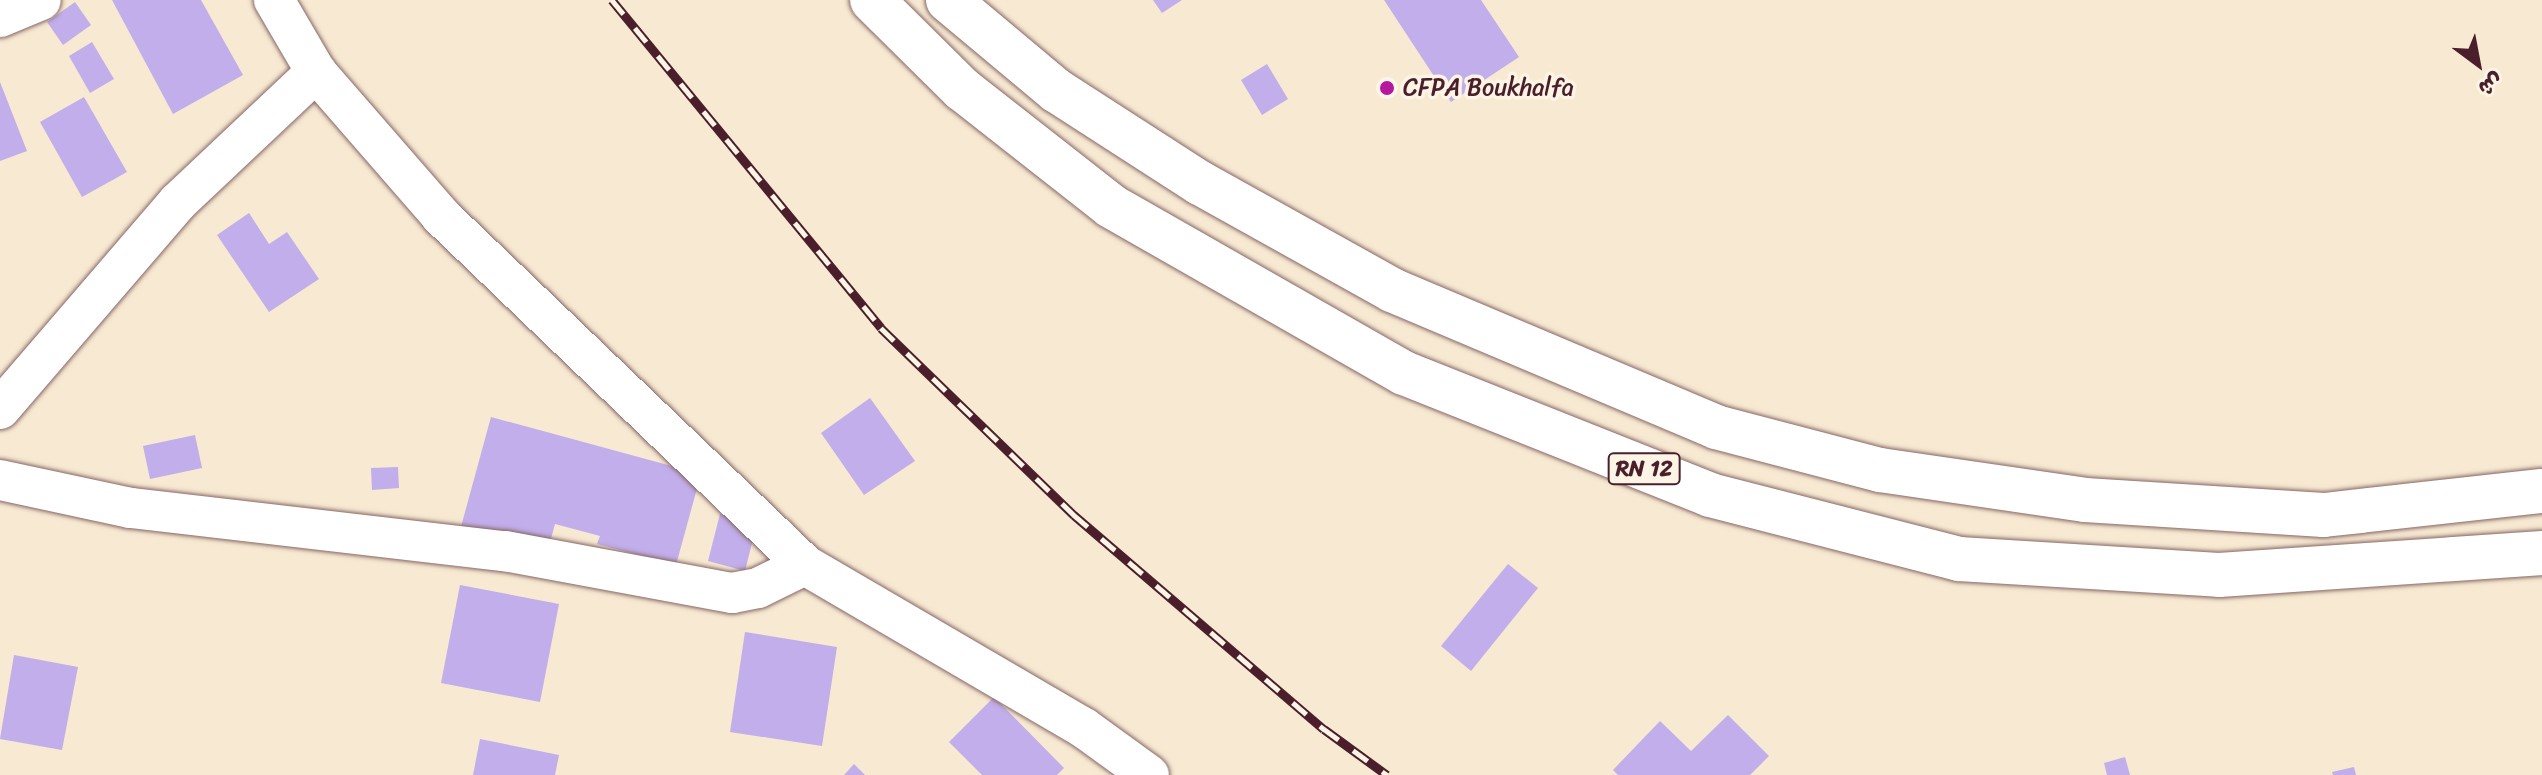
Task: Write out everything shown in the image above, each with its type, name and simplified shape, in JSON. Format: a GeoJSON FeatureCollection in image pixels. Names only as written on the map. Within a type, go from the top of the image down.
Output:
{"type":"FeatureCollection","features":[{"type":"Feature","properties":{"kind":"highway","name":"RN 12"},"geometry":{"type":"LineString","coordinates":[[872,0],[962,89],[1111,206],[1404,373],[1710,495],[1959,559],[2219,575],[2542,553]]}},
{"type":"Feature","properties":{"kind":"highway","name":"RN 12"},"geometry":{"type":"LineString","coordinates":[[948,0],[1057,91],[1213,191],[1392,290],[1716,427],[1880,470],[2085,500],[2324,515],[2542,491]]}},
{"type":"Feature","properties":{"kind":"street"},"geometry":{"type":"LineString","coordinates":[[0,17],[41,0]]}},
{"type":"Feature","properties":{"kind":"street"},"geometry":{"type":"LineString","coordinates":[[274,0],[316,72],[441,216],[805,565],[1084,728],[1149,775]]}},
{"type":"Feature","properties":{"kind":"street"},"geometry":{"type":"LineString","coordinates":[[0,409],[178,202],[316,72]]}},
{"type":"Feature","properties":{"kind":"street"},"geometry":{"type":"LineString","coordinates":[[0,480],[131,508],[505,551],[732,593],[782,579],[805,565]]}},
{"type":"Feature","properties":{"kind":"building"},"geometry":{"type":"Polygon","coordinates":[[[112,0],[201,0],[243,75],[173,114],[112,0]]]}},
{"type":"Feature","properties":{"kind":"building"},"geometry":{"type":"Polygon","coordinates":[[[1153,0],[1182,0],[1162,13],[1153,0]]]}},
{"type":"Feature","properties":{"kind":"building"},"geometry":{"type":"Polygon","coordinates":[[[1384,0],[1481,0],[1519,57],[1451,102],[1384,0]]]}},
{"type":"Feature","properties":{"kind":"building"},"geometry":{"type":"Polygon","coordinates":[[[75,2],[91,25],[63,45],[47,22],[75,2]]]}},
{"type":"Feature","properties":{"kind":"building"},"geometry":{"type":"Polygon","coordinates":[[[92,42],[114,79],[90,93],[69,56],[92,42]]]}},
{"type":"Feature","properties":{"kind":"building"},"geometry":{"type":"Polygon","coordinates":[[[1267,64],[1288,99],[1262,115],[1241,80],[1267,64]]]}},
{"type":"Feature","properties":{"kind":"building"},"geometry":{"type":"Polygon","coordinates":[[[0,82],[27,151],[0,161],[0,82]]]}},
{"type":"Feature","properties":{"kind":"building"},"geometry":{"type":"Polygon","coordinates":[[[84,97],[127,172],[82,197],[40,122],[84,97]]]}},
{"type":"Feature","properties":{"kind":"building"},"geometry":{"type":"Polygon","coordinates":[[[249,213],[269,244],[287,232],[319,279],[269,312],[217,235],[249,213]]]}},
{"type":"Feature","properties":{"kind":"building"},"geometry":{"type":"Polygon","coordinates":[[[870,398],[915,461],[864,495],[821,433],[870,398]]]}},
{"type":"Feature","properties":{"kind":"building"},"geometry":{"type":"Polygon","coordinates":[[[491,417],[701,474],[676,565],[597,544],[600,536],[555,524],[546,557],[459,534],[491,417]]]}},
{"type":"Feature","properties":{"kind":"building"},"geometry":{"type":"Polygon","coordinates":[[[195,435],[202,468],[150,479],[143,446],[195,435]]]}},
{"type":"Feature","properties":{"kind":"building"},"geometry":{"type":"Polygon","coordinates":[[[398,467],[399,488],[372,490],[371,468],[398,467]]]}},
{"type":"Feature","properties":{"kind":"building"},"geometry":{"type":"Polygon","coordinates":[[[720,514],[757,523],[745,571],[708,561],[720,514]]]}},
{"type":"Feature","properties":{"kind":"building"},"geometry":{"type":"Polygon","coordinates":[[[1508,564],[1538,588],[1471,671],[1441,646],[1508,564]]]}},
{"type":"Feature","properties":{"kind":"building"},"geometry":{"type":"Polygon","coordinates":[[[460,585],[559,604],[540,702],[441,683],[460,585]]]}},
{"type":"Feature","properties":{"kind":"building"},"geometry":{"type":"Polygon","coordinates":[[[745,632],[837,647],[822,746],[730,732],[745,632]]]}},
{"type":"Feature","properties":{"kind":"building"},"geometry":{"type":"Polygon","coordinates":[[[14,655],[78,667],[62,750],[0,739],[14,655]]]}},
{"type":"Feature","properties":{"kind":"building"},"geometry":{"type":"Polygon","coordinates":[[[994,697],[1064,768],[1057,775],[982,775],[949,742],[994,697]]]}},
{"type":"Feature","properties":{"kind":"building"},"geometry":{"type":"Polygon","coordinates":[[[1728,715],[1769,756],[1750,775],[1618,775],[1613,770],[1660,721],[1691,751],[1728,715]]]}},
{"type":"Feature","properties":{"kind":"building"},"geometry":{"type":"Polygon","coordinates":[[[480,739],[559,755],[555,775],[473,775],[480,739]]]}},
{"type":"Feature","properties":{"kind":"building"},"geometry":{"type":"Polygon","coordinates":[[[2125,757],[2130,775],[2107,775],[2104,763],[2125,757]]]}},
{"type":"Feature","properties":{"kind":"building"},"geometry":{"type":"Polygon","coordinates":[[[854,764],[865,775],[844,775],[854,764]]]}},
{"type":"Feature","properties":{"kind":"building"},"geometry":{"type":"Polygon","coordinates":[[[2354,767],[2356,775],[2333,775],[2332,772],[2354,767]]]}},
{"type":"Feature","properties":{"kind":"railway"},"geometry":{"type":"LineString","coordinates":[[612,0],[881,328],[1074,515],[1324,729],[1387,775]]}},
{"type":"Feature","properties":{"kind":"place","name":"CFPA Boukhalfa"},"geometry":{"type":"Point","coordinates":[1387,88]}}]}
